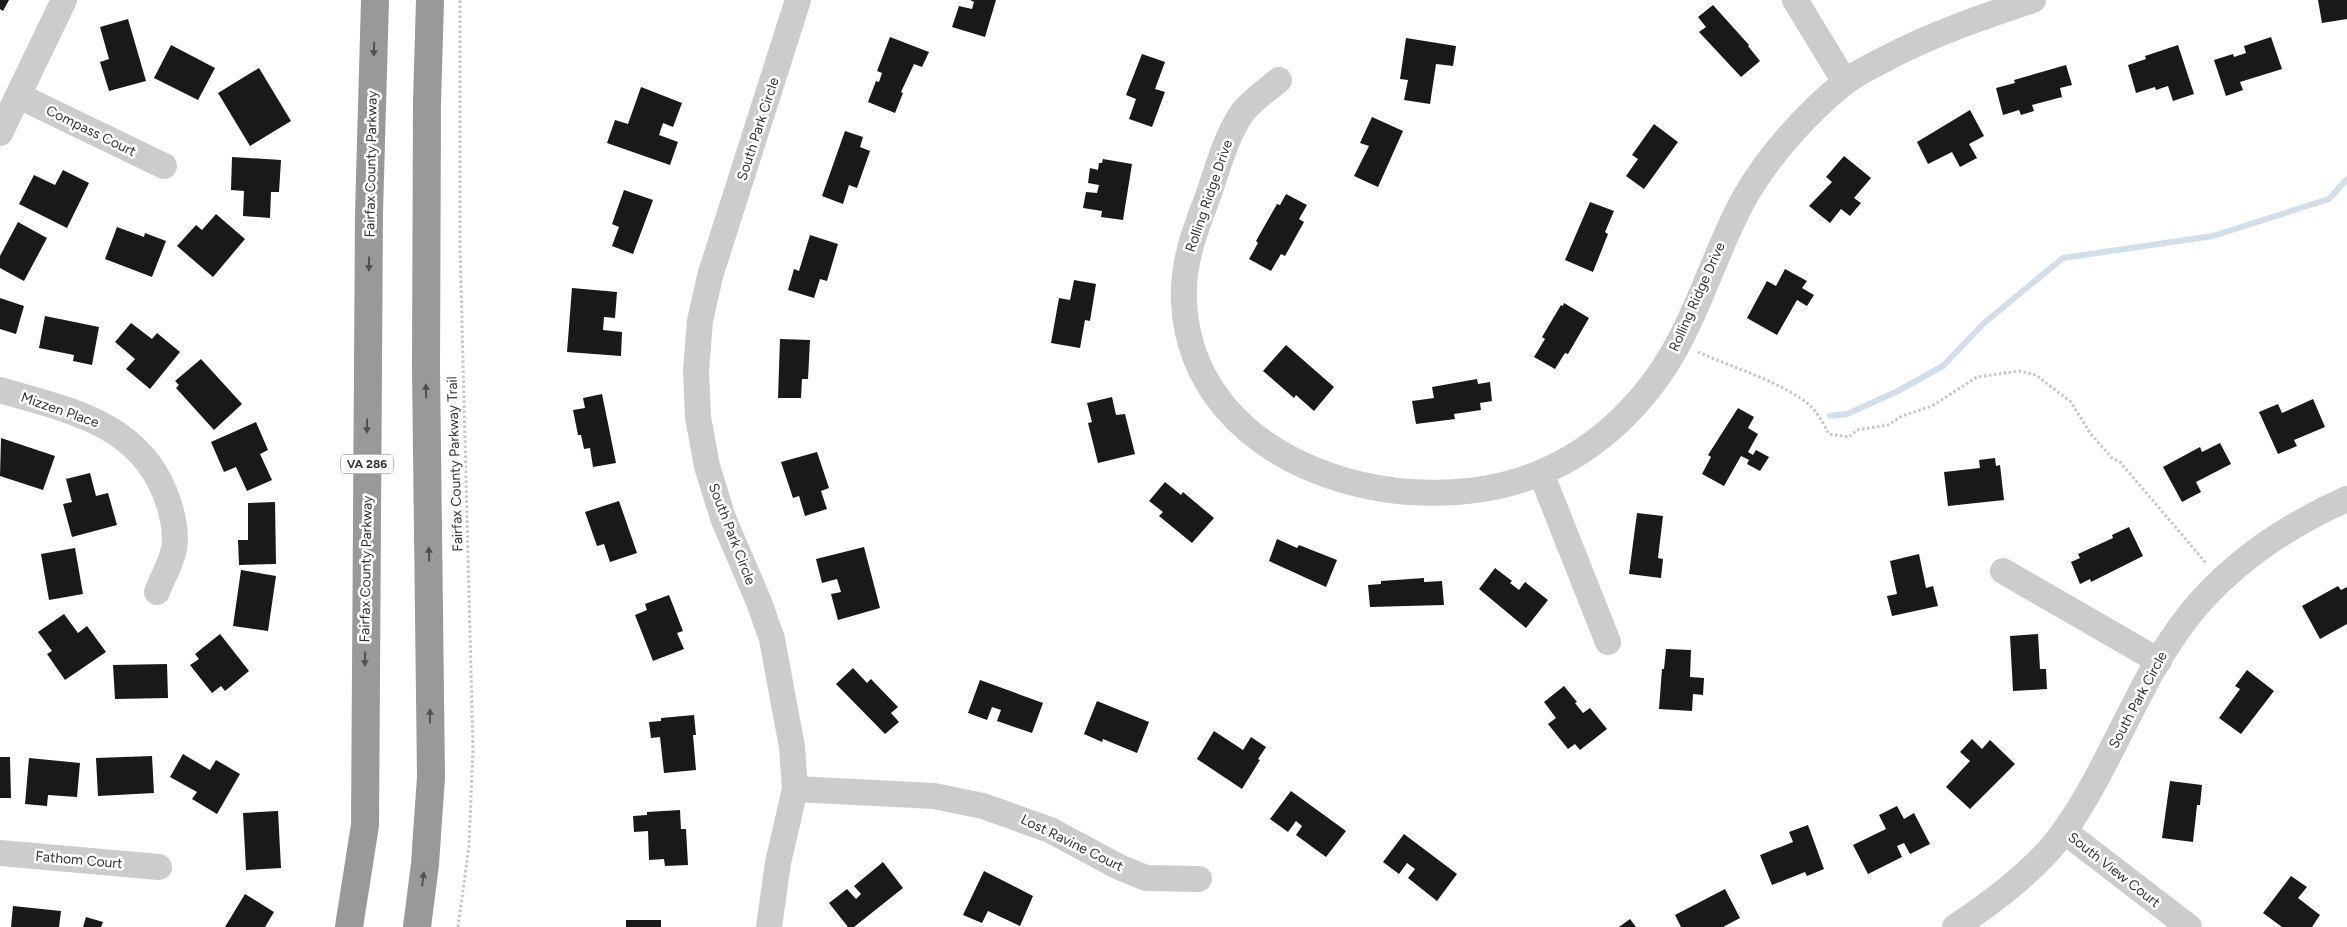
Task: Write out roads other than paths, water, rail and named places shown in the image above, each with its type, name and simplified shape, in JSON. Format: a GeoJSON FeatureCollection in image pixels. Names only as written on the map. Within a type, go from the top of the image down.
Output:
{"type":"FeatureCollection","features":[{"type":"Feature","properties":{"kind":"highway","name":"Fairfax County Parkway"},"geometry":{"type":"LineString","coordinates":[[349,927],[365,825],[369,213],[375,0]]}},
{"type":"Feature","properties":{"kind":"highway"},"geometry":{"type":"LineString","coordinates":[[417,927],[425,864],[431,777],[426,368],[427,103],[430,0]]}},
{"type":"Feature","properties":{"kind":"street"},"geometry":{"type":"LineString","coordinates":[[0,133],[64,0]]}},
{"type":"Feature","properties":{"kind":"street","name":"South Park Circle"},"geometry":{"type":"LineString","coordinates":[[769,927],[778,863],[795,789],[792,747],[772,639],[760,602],[723,518],[707,466],[698,417],[696,371],[700,321],[710,276],[798,0]]}},
{"type":"Feature","properties":{"kind":"street"},"geometry":{"type":"LineString","coordinates":[[1795,0],[1845,82]]}},
{"type":"Feature","properties":{"kind":"street","name":"Rolling Ridge Drive"},"geometry":{"type":"LineString","coordinates":[[1279,80],[1252,102],[1232,130],[1192,240],[1186,264],[1184,303],[1190,341],[1195,358],[1213,393],[1226,410],[1255,436],[1275,450],[1324,474],[1374,488],[1416,493],[1458,493],[1505,485],[1541,473],[1571,457],[1603,436],[1629,412],[1652,385],[1678,344],[1724,236],[1748,193],[1786,141],[1845,82],[1902,50],[1953,27],[2033,0]]}},
{"type":"Feature","properties":{"kind":"street","name":"Compass Court"},"geometry":{"type":"LineString","coordinates":[[19,96],[164,166]]}},
{"type":"Feature","properties":{"kind":"street","name":"Mizzen Place"},"geometry":{"type":"LineString","coordinates":[[0,390],[82,414],[109,427],[131,443],[147,461],[160,481],[171,510],[175,532],[173,555],[156,592]]}},
{"type":"Feature","properties":{"kind":"street"},"geometry":{"type":"LineString","coordinates":[[1541,473],[1608,642]]}},
{"type":"Feature","properties":{"kind":"street","name":"South Park Circle"},"geometry":{"type":"LineString","coordinates":[[1955,927],[1998,897],[2048,852],[2064,832],[2085,800],[2170,641],[2190,615],[2221,581],[2244,559],[2279,534],[2347,499]]}},
{"type":"Feature","properties":{"kind":"street"},"geometry":{"type":"LineString","coordinates":[[2003,571],[2159,661]]}},
{"type":"Feature","properties":{"kind":"street","name":"Lost Ravine Court"},"geometry":{"type":"LineString","coordinates":[[795,789],[934,796],[983,806],[1050,830],[1146,878],[1199,878]]}},
{"type":"Feature","properties":{"kind":"street","name":"South View Court"},"geometry":{"type":"LineString","coordinates":[[2064,832],[2188,927]]}},
{"type":"Feature","properties":{"kind":"street","name":"Fathom Court"},"geometry":{"type":"LineString","coordinates":[[0,853],[158,866]]}},
{"type":"Feature","properties":{"kind":"waterway"},"geometry":{"type":"LineString","coordinates":[[1830,416],[1847,414],[1896,392],[1943,366],[1984,323],[2063,258],[2213,236],[2329,199],[2347,179]]}}]}
